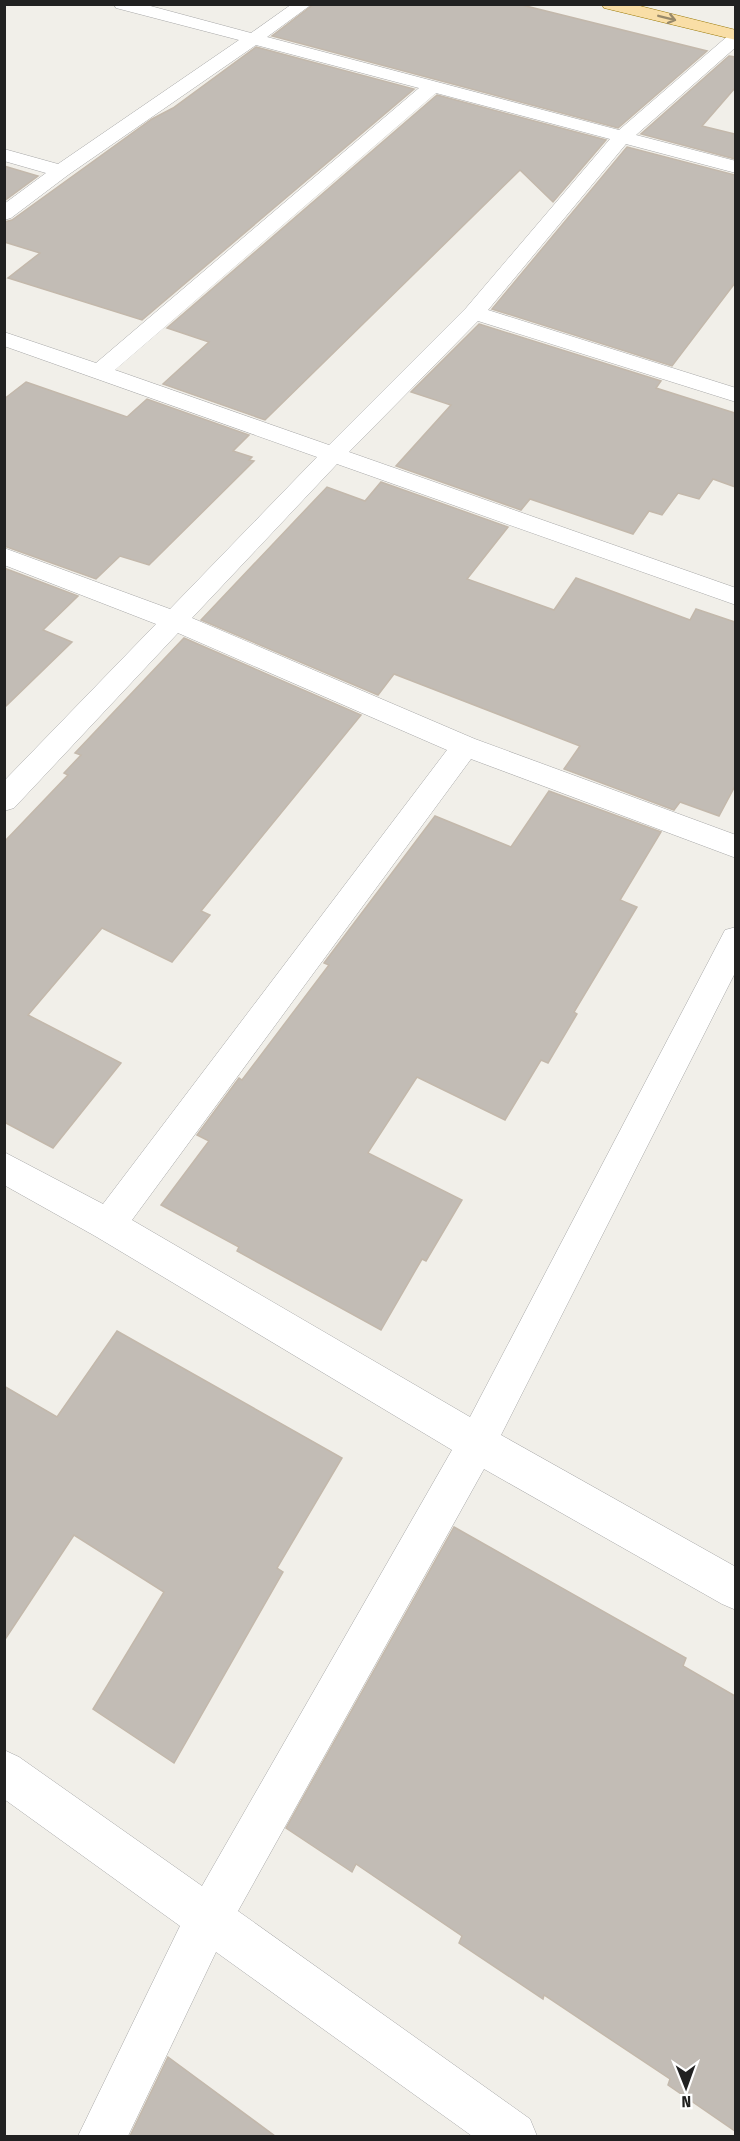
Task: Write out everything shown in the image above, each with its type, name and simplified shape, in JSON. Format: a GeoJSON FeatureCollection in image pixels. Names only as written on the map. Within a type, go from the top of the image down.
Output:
{"type":"FeatureCollection","features":[{"type":"Feature","properties":{"kind":"main road"},"geometry":{"type":"LineString","coordinates":[[610,4],[735,36]]}},
{"type":"Feature","properties":{"kind":"street"},"geometry":{"type":"LineString","coordinates":[[123,4],[735,167]]}},
{"type":"Feature","properties":{"kind":"street"},"geometry":{"type":"LineString","coordinates":[[4,214],[62,171],[303,4]]}},
{"type":"Feature","properties":{"kind":"street"},"geometry":{"type":"LineString","coordinates":[[4,800],[332,455],[474,313],[622,137],[735,36]]}},
{"type":"Feature","properties":{"kind":"street"},"geometry":{"type":"LineString","coordinates":[[100,371],[432,87]]}},
{"type":"Feature","properties":{"kind":"street"},"geometry":{"type":"LineString","coordinates":[[4,155],[62,171]]}},
{"type":"Feature","properties":{"kind":"street"},"geometry":{"type":"LineString","coordinates":[[474,313],[735,395]]}},
{"type":"Feature","properties":{"kind":"street"},"geometry":{"type":"LineString","coordinates":[[4,338],[332,455],[734,593]]}},
{"type":"Feature","properties":{"kind":"street"},"geometry":{"type":"LineString","coordinates":[[4,556],[175,621],[465,746],[735,847]]}},
{"type":"Feature","properties":{"kind":"street"},"geometry":{"type":"LineString","coordinates":[[108,1225],[465,746]]}},
{"type":"Feature","properties":{"kind":"street"},"geometry":{"type":"LineString","coordinates":[[102,2136],[208,1918],[477,1443],[735,939]]}},
{"type":"Feature","properties":{"kind":"street"},"geometry":{"type":"LineString","coordinates":[[4,1167],[108,1225],[477,1443],[735,1590]]}},
{"type":"Feature","properties":{"kind":"street"},"geometry":{"type":"LineString","coordinates":[[4,1772],[513,2136]]}},
{"type":"Feature","properties":{"kind":"building"},"geometry":{"type":"Polygon","coordinates":[[[314,4],[518,4],[707,51],[618,128],[272,36],[314,4]]]}},
{"type":"Feature","properties":{"kind":"building"},"geometry":{"type":"Polygon","coordinates":[[[256,47],[414,89],[142,320],[8,278],[40,253],[4,242],[4,222],[12,220],[256,47]]]}},
{"type":"Feature","properties":{"kind":"building"},"geometry":{"type":"Polygon","coordinates":[[[729,56],[735,57],[735,88],[702,126],[735,134],[735,159],[641,134],[729,56]]]}},
{"type":"Feature","properties":{"kind":"building"},"geometry":{"type":"Polygon","coordinates":[[[437,95],[606,140],[553,202],[520,170],[265,420],[163,384],[209,342],[167,328],[437,95]]]}},
{"type":"Feature","properties":{"kind":"building"},"geometry":{"type":"Polygon","coordinates":[[[627,147],[735,175],[735,283],[672,366],[492,309],[627,147]]]}},
{"type":"Feature","properties":{"kind":"building"},"geometry":{"type":"Polygon","coordinates":[[[4,166],[38,176],[4,201],[4,166]]]}},
{"type":"Feature","properties":{"kind":"building"},"geometry":{"type":"Polygon","coordinates":[[[479,324],[661,381],[656,388],[735,413],[735,487],[713,479],[699,499],[678,493],[662,515],[649,511],[633,534],[530,499],[521,510],[396,466],[451,405],[411,392],[479,324]]]}},
{"type":"Feature","properties":{"kind":"building"},"geometry":{"type":"Polygon","coordinates":[[[26,382],[127,417],[147,399],[249,435],[233,451],[252,457],[249,460],[254,461],[149,565],[120,556],[96,579],[4,546],[4,399],[26,382]]]}},
{"type":"Feature","properties":{"kind":"building"},"geometry":{"type":"Polygon","coordinates":[[[381,482],[508,527],[467,579],[554,610],[576,578],[690,620],[696,609],[735,622],[735,786],[719,816],[680,802],[674,810],[564,769],[580,746],[394,674],[378,695],[201,620],[327,487],[365,501],[381,482]]]}},
{"type":"Feature","properties":{"kind":"building"},"geometry":{"type":"Polygon","coordinates":[[[4,568],[78,596],[43,630],[72,642],[4,708],[4,568]]]}},
{"type":"Feature","properties":{"kind":"building"},"geometry":{"type":"Polygon","coordinates":[[[184,638],[361,715],[201,911],[210,915],[172,962],[102,928],[28,1015],[121,1063],[53,1148],[4,1122],[4,842],[68,775],[64,773],[81,755],[75,753],[184,638]]]}},
{"type":"Feature","properties":{"kind":"building"},"geometry":{"type":"Polygon","coordinates":[[[549,791],[661,832],[620,900],[637,907],[574,1012],[577,1014],[548,1063],[541,1060],[505,1120],[417,1077],[369,1151],[368,1153],[462,1200],[426,1261],[422,1259],[381,1330],[237,1251],[239,1247],[161,1205],[209,1141],[197,1135],[239,1078],[242,1080],[329,965],[324,963],[435,816],[511,847],[549,791]]]}},
{"type":"Feature","properties":{"kind":"building"},"geometry":{"type":"Polygon","coordinates":[[[117,1331],[342,1458],[277,1568],[283,1572],[174,1763],[93,1709],[164,1592],[74,1535],[4,1641],[4,1386],[57,1417],[117,1331]]]}},
{"type":"Feature","properties":{"kind":"building"},"geometry":{"type":"Polygon","coordinates":[[[454,1527],[686,1658],[683,1666],[735,1696],[735,2131],[668,2085],[670,2079],[544,1995],[543,1999],[459,1943],[462,1936],[356,1864],[352,1872],[286,1828],[454,1527]]]}},
{"type":"Feature","properties":{"kind":"building"},"geometry":{"type":"Polygon","coordinates":[[[168,2057],[275,2136],[130,2136],[168,2057]]]}}]}
